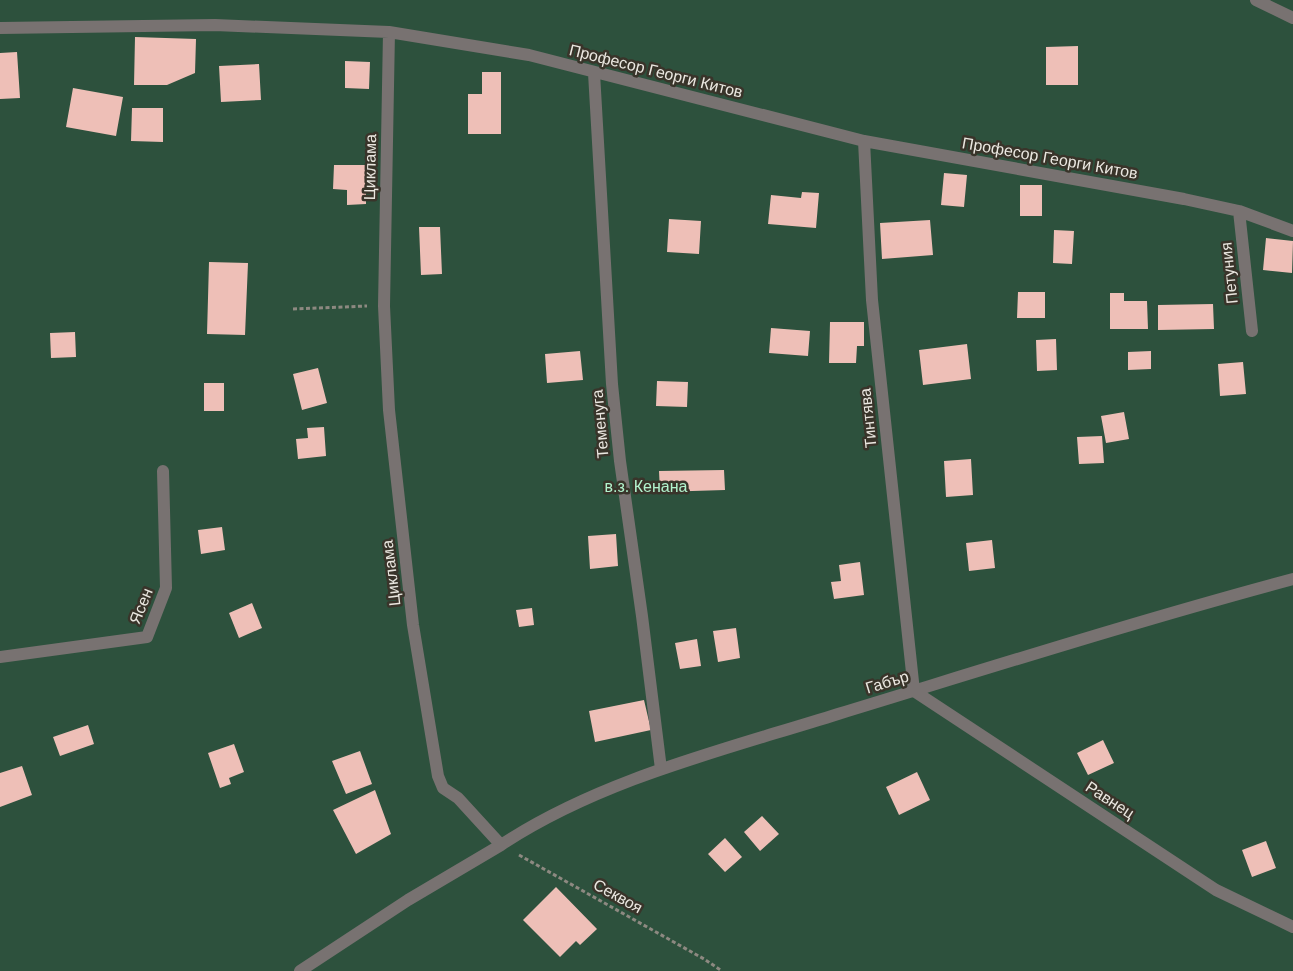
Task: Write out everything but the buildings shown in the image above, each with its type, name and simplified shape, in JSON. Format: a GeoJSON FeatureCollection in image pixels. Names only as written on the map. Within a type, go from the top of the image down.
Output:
{"type":"FeatureCollection","features":[{"type":"Feature","properties":{"kind":"street"},"geometry":{"type":"LineString","coordinates":[[1256,0],[1293,18]]}},
{"type":"Feature","properties":{"kind":"street","name":"Професор Георги Китов"},"geometry":{"type":"LineString","coordinates":[[0,28],[215,25],[389,32],[529,55],[864,141],[1184,199],[1239,211],[1293,231]]}},
{"type":"Feature","properties":{"kind":"street","name":"Циклама"},"geometry":{"type":"LineString","coordinates":[[389,32],[384,306],[389,410],[414,625],[438,776],[443,788],[458,798],[502,845]]}},
{"type":"Feature","properties":{"kind":"street","name":"Теменуга"},"geometry":{"type":"LineString","coordinates":[[594,72],[612,384],[660,769]]}},
{"type":"Feature","properties":{"kind":"street","name":"Тинтява"},"geometry":{"type":"LineString","coordinates":[[864,141],[872,300],[914,691]]}},
{"type":"Feature","properties":{"kind":"street","name":"Петуния"},"geometry":{"type":"LineString","coordinates":[[1239,211],[1252,331]]}},
{"type":"Feature","properties":{"kind":"street","name":"Ясен"},"geometry":{"type":"LineString","coordinates":[[0,657],[146,637],[166,588],[163,471]]}},
{"type":"Feature","properties":{"kind":"street","name":"Габър"},"geometry":{"type":"LineString","coordinates":[[502,845],[526,828],[583,801],[660,769],[1235,594],[1293,579]]}},
{"type":"Feature","properties":{"kind":"street","name":"Равнец"},"geometry":{"type":"LineString","coordinates":[[914,691],[1216,890],[1293,927]]}},
{"type":"Feature","properties":{"kind":"street"},"geometry":{"type":"LineString","coordinates":[[300,971],[408,900],[502,845]]}},
{"type":"Feature","properties":{"kind":"path"},"geometry":{"type":"LineString","coordinates":[[293,309],[384,306]]}},
{"type":"Feature","properties":{"kind":"path","name":"Секвоя"},"geometry":{"type":"LineString","coordinates":[[502,845],[722,971]]}},
{"type":"Feature","properties":{"kind":"green space","name":"в.з. Кенана"},"geometry":{"type":"Polygon","coordinates":[[[0,0],[1293,0],[1293,971],[0,971],[0,0]]]}}]}
